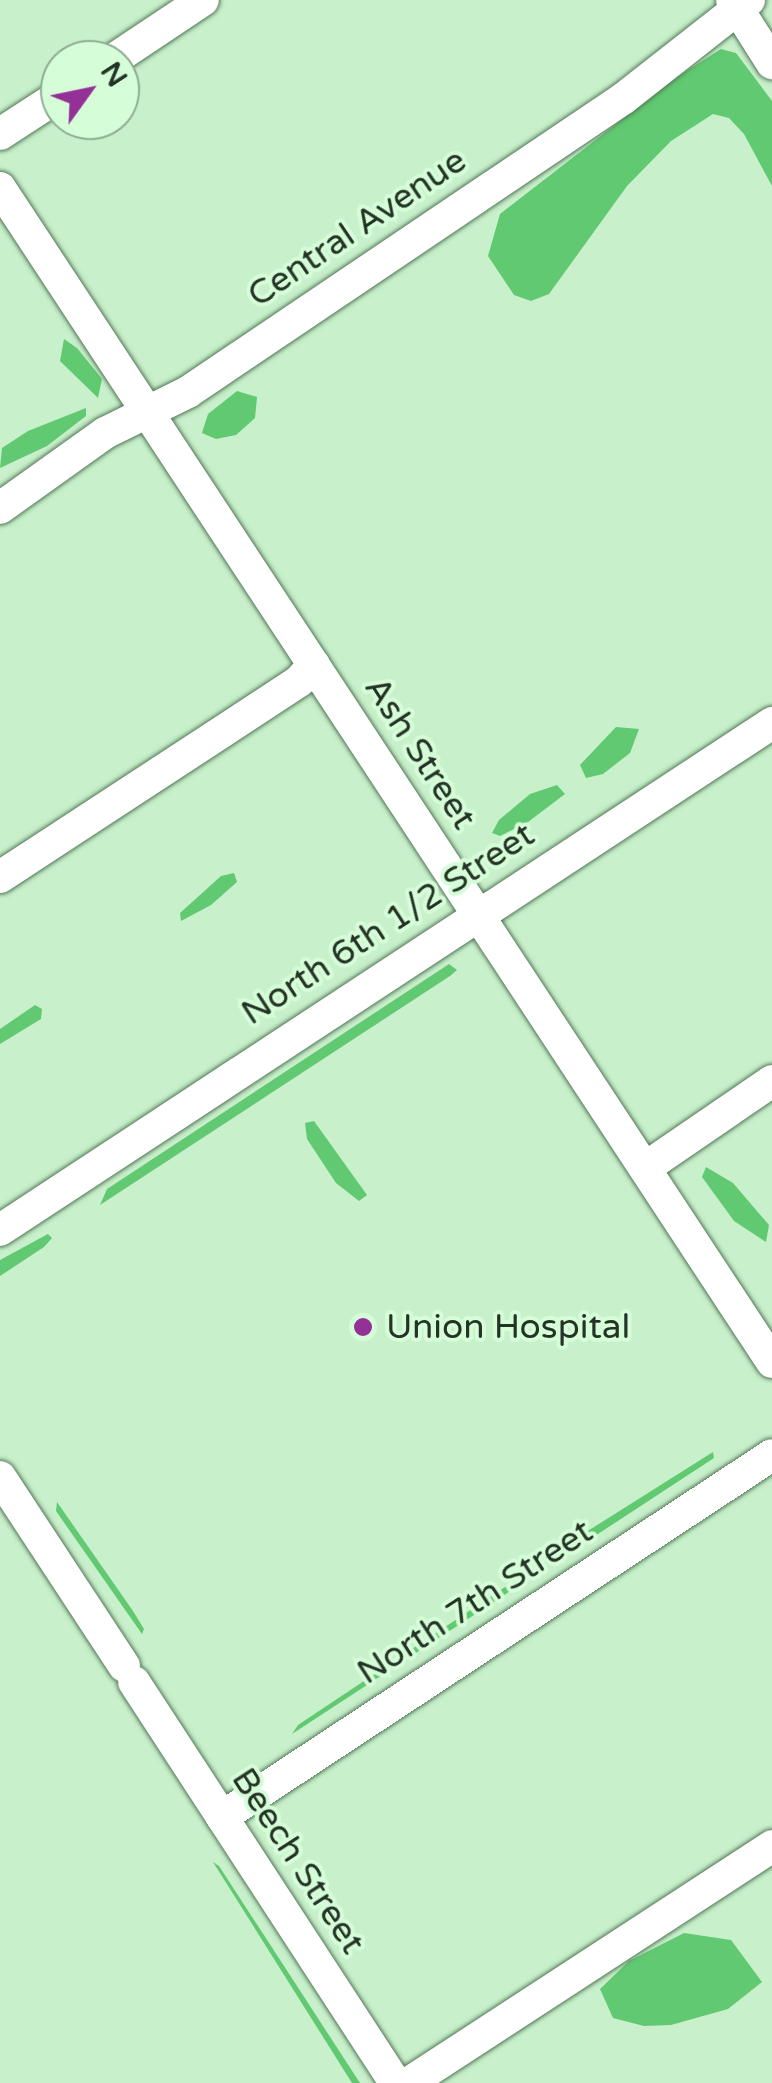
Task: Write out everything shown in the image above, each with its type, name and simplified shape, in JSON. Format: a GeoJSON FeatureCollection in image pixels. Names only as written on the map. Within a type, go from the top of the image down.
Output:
{"type":"FeatureCollection","features":[{"type":"Feature","properties":{"kind":"street"},"geometry":{"type":"LineString","coordinates":[[140,42],[204,0]]}},
{"type":"Feature","properties":{"kind":"street"},"geometry":{"type":"LineString","coordinates":[[740,3],[772,63]]}},
{"type":"Feature","properties":{"kind":"street","name":"Central Avenue"},"geometry":{"type":"LineString","coordinates":[[0,508],[105,433],[188,392],[624,98],[740,3]]}},
{"type":"Feature","properties":{"kind":"street"},"geometry":{"type":"LineString","coordinates":[[0,134],[40,108]]}},
{"type":"Feature","properties":{"kind":"street","name":"Ash Street"},"geometry":{"type":"LineString","coordinates":[[0,188],[772,1362]]}},
{"type":"Feature","properties":{"kind":"street"},"geometry":{"type":"LineString","coordinates":[[0,877],[300,681],[314,665]]}},
{"type":"Feature","properties":{"kind":"street","name":"North 6th 1/2 Street"},"geometry":{"type":"LineString","coordinates":[[0,1230],[772,722]]}},
{"type":"Feature","properties":{"kind":"street"},"geometry":{"type":"LineString","coordinates":[[645,1168],[772,1082]]}},
{"type":"Feature","properties":{"kind":"street","name":"North 7th Street"},"geometry":{"type":"LineString","coordinates":[[222,1816],[772,1455]]}},
{"type":"Feature","properties":{"kind":"street","name":"Beech Street"},"geometry":{"type":"LineString","coordinates":[[0,1477],[395,2083]]}},
{"type":"Feature","properties":{"kind":"street"},"geometry":{"type":"LineString","coordinates":[[409,2083],[772,1846]]}},
{"type":"Feature","properties":{"kind":"green space"},"geometry":{"type":"Polygon","coordinates":[[[721,49],[736,53],[772,101],[772,186],[744,134],[729,118],[713,114],[671,141],[627,186],[549,294],[531,301],[514,295],[488,256],[500,214],[677,77],[721,49]]]}},
{"type":"Feature","properties":{"kind":"green space"},"geometry":{"type":"Polygon","coordinates":[[[64,339],[77,348],[102,379],[98,398],[60,361],[64,339]]]}},
{"type":"Feature","properties":{"kind":"green space"},"geometry":{"type":"Polygon","coordinates":[[[237,391],[257,397],[255,418],[236,435],[216,439],[202,433],[208,414],[237,391]]]}},
{"type":"Feature","properties":{"kind":"green space"},"geometry":{"type":"Polygon","coordinates":[[[86,408],[86,416],[47,446],[0,468],[2,448],[28,431],[86,408]]]}},
{"type":"Feature","properties":{"kind":"green space"},"geometry":{"type":"Polygon","coordinates":[[[616,727],[639,729],[630,753],[603,774],[586,778],[580,765],[616,727]]]}},
{"type":"Feature","properties":{"kind":"green space"},"geometry":{"type":"Polygon","coordinates":[[[557,785],[565,794],[528,822],[500,836],[492,833],[499,820],[530,794],[557,785]]]}},
{"type":"Feature","properties":{"kind":"green space"},"geometry":{"type":"Polygon","coordinates":[[[234,873],[237,882],[211,905],[181,921],[180,913],[221,876],[234,873]]]}},
{"type":"Feature","properties":{"kind":"green space"},"geometry":{"type":"Polygon","coordinates":[[[449,964],[457,970],[450,976],[100,1205],[107,1189],[449,964]]]}},
{"type":"Feature","properties":{"kind":"green space"},"geometry":{"type":"Polygon","coordinates":[[[35,1005],[42,1009],[41,1019],[0,1044],[0,1029],[35,1005]]]}},
{"type":"Feature","properties":{"kind":"green space"},"geometry":{"type":"Polygon","coordinates":[[[314,1121],[367,1195],[359,1201],[336,1183],[307,1139],[305,1123],[314,1121]]]}},
{"type":"Feature","properties":{"kind":"green space"},"geometry":{"type":"Polygon","coordinates":[[[706,1167],[733,1183],[769,1225],[766,1242],[734,1221],[702,1177],[706,1167]]]}},
{"type":"Feature","properties":{"kind":"green space"},"geometry":{"type":"Polygon","coordinates":[[[48,1234],[52,1238],[44,1247],[0,1276],[0,1260],[48,1234]]]}},
{"type":"Feature","properties":{"kind":"green space"},"geometry":{"type":"Polygon","coordinates":[[[713,1452],[714,1458],[572,1551],[583,1534],[713,1452]]]}},
{"type":"Feature","properties":{"kind":"green space"},"geometry":{"type":"Polygon","coordinates":[[[57,1502],[133,1611],[144,1629],[142,1634],[56,1511],[57,1502]]]}},
{"type":"Feature","properties":{"kind":"green space"},"geometry":{"type":"Polygon","coordinates":[[[505,1587],[510,1591],[292,1734],[298,1725],[505,1587]]]}},
{"type":"Feature","properties":{"kind":"green space"},"geometry":{"type":"Polygon","coordinates":[[[213,1862],[219,1866],[360,2083],[352,2083],[213,1862]]]}},
{"type":"Feature","properties":{"kind":"green space"},"geometry":{"type":"Polygon","coordinates":[[[684,1933],[731,1940],[762,1982],[728,2009],[671,2025],[644,2026],[613,2018],[600,1989],[629,1961],[684,1933]]]}},
{"type":"Feature","properties":{"kind":"place","name":"Union Hospital"},"geometry":{"type":"Point","coordinates":[363,1327]}}]}
